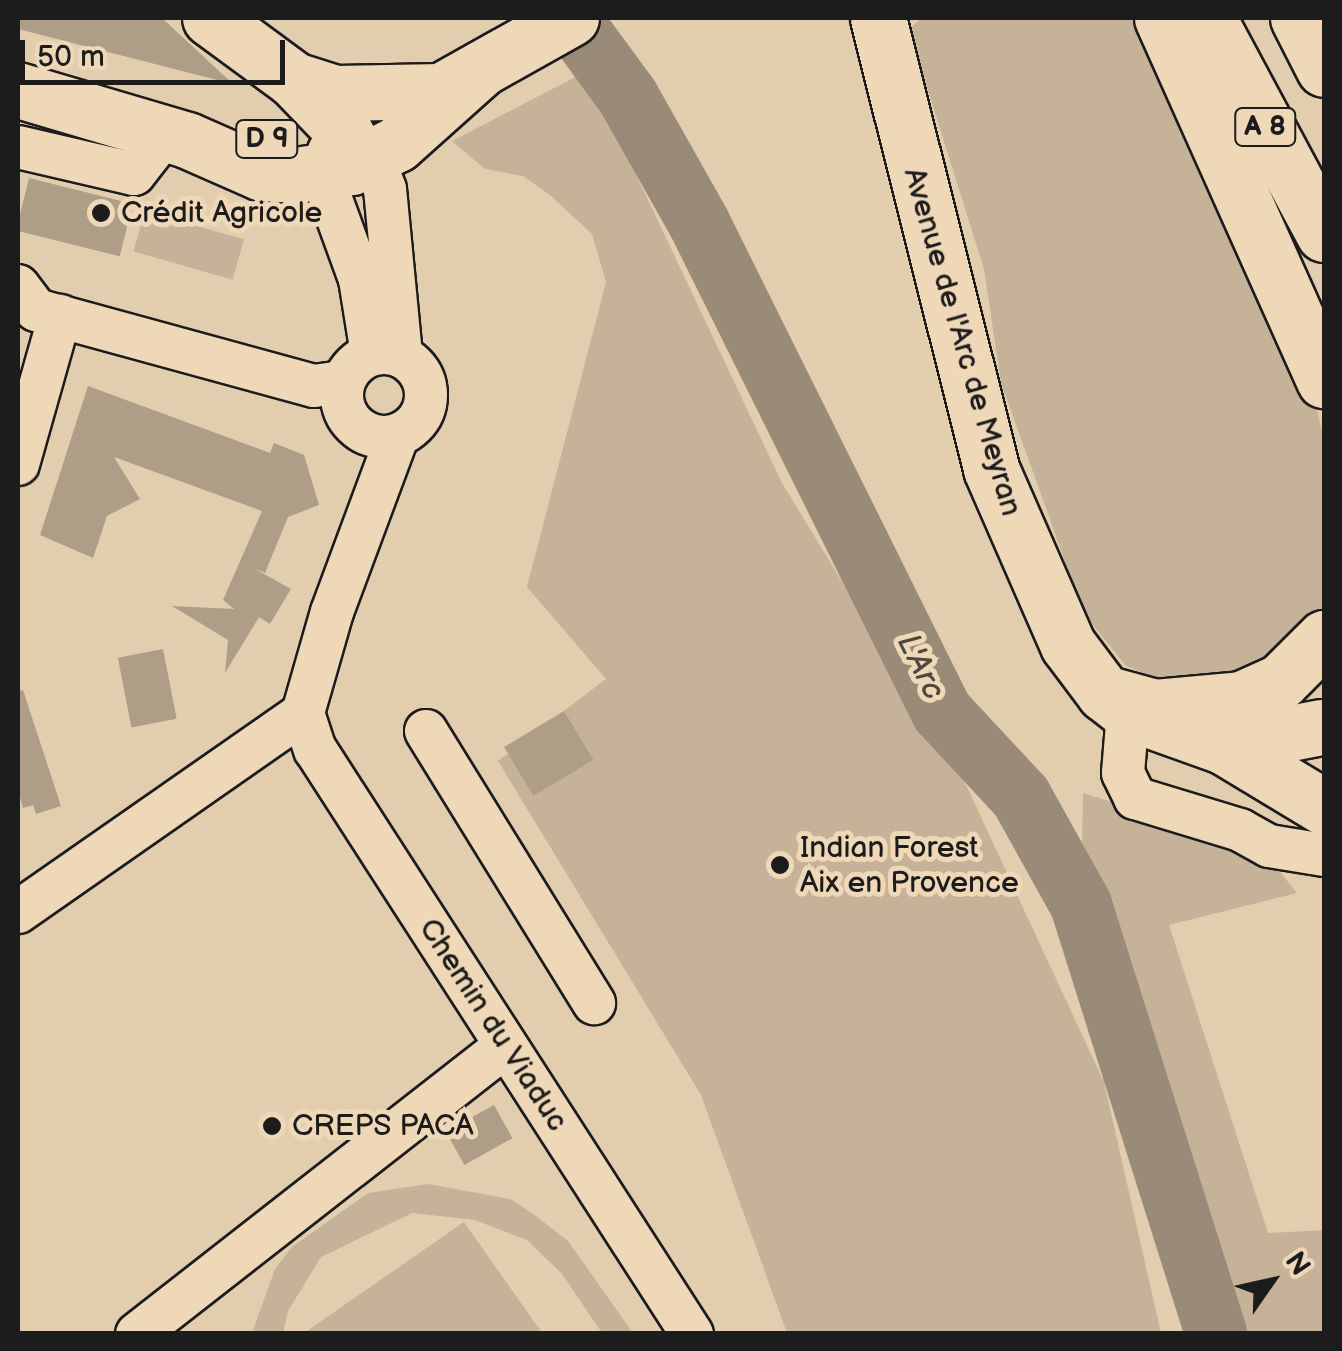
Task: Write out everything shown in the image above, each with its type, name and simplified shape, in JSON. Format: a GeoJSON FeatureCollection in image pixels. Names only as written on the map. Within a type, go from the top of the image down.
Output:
{"type":"FeatureCollection","features":[{"type":"Feature","properties":{"kind":"main road","name":"D 9"},"geometry":{"type":"LineString","coordinates":[[210,18],[294,80],[347,155]]}},
{"type":"Feature","properties":{"kind":"main road"},"geometry":{"type":"LineString","coordinates":[[294,80],[335,93],[461,80],[571,18]]}},
{"type":"Feature","properties":{"kind":"main road"},"geometry":{"type":"LineString","coordinates":[[1162,18],[1324,380]]}},
{"type":"Feature","properties":{"kind":"main road","name":"A 8"},"geometry":{"type":"LineString","coordinates":[[1208,18],[1324,234]]}},
{"type":"Feature","properties":{"kind":"main road","name":"A 8"},"geometry":{"type":"LineString","coordinates":[[1298,18],[1324,69]]}},
{"type":"Feature","properties":{"kind":"main road","name":"Avenue de l'Arc de Meyran"},"geometry":{"type":"LineString","coordinates":[[876,27],[991,470],[1068,645],[1116,703]]}},
{"type":"Feature","properties":{"kind":"main road","name":"D 9"},"geometry":{"type":"LineString","coordinates":[[176,137],[347,155],[461,80]]}},
{"type":"Feature","properties":{"kind":"main road"},"geometry":{"type":"LineString","coordinates":[[18,90],[176,137]]}},
{"type":"Feature","properties":{"kind":"main road"},"geometry":{"type":"LineString","coordinates":[[1116,703],[1156,708],[1241,699],[1281,682],[1324,638]]}},
{"type":"Feature","properties":{"kind":"main road"},"geometry":{"type":"LineString","coordinates":[[1116,703],[1224,746],[1323,822]]}},
{"type":"Feature","properties":{"kind":"main road"},"geometry":{"type":"LineString","coordinates":[[1224,746],[1323,726]]}},
{"type":"Feature","properties":{"kind":"main road"},"geometry":{"type":"LineString","coordinates":[[1323,726],[1305,756],[1310,789],[1323,822]]}},
{"type":"Feature","properties":{"kind":"street"},"geometry":{"type":"LineString","coordinates":[[18,147],[134,174],[176,137]]}},
{"type":"Feature","properties":{"kind":"street"},"geometry":{"type":"LineString","coordinates":[[347,155],[372,364]]}},
{"type":"Feature","properties":{"kind":"street"},"geometry":{"type":"LineString","coordinates":[[347,155],[387,202],[372,364],[344,408],[382,434]]}},
{"type":"Feature","properties":{"kind":"street"},"geometry":{"type":"LineString","coordinates":[[18,464],[33,307],[314,386],[372,364],[422,376],[426,404],[382,434],[368,507],[303,713],[18,912]]}},
{"type":"Feature","properties":{"kind":"street"},"geometry":{"type":"LineString","coordinates":[[1116,703],[1122,772],[1134,798],[1240,830],[1270,846],[1323,822]]}},
{"type":"Feature","properties":{"kind":"street","name":"Chemin du Viaduc"},"geometry":{"type":"LineString","coordinates":[[303,713],[316,749],[692,1334]]}},
{"type":"Feature","properties":{"kind":"street"},"geometry":{"type":"LineString","coordinates":[[426,731],[594,1003]]}},
{"type":"Feature","properties":{"kind":"street"},"geometry":{"type":"LineString","coordinates":[[137,1334],[506,1046]]}},
{"type":"Feature","properties":{"kind":"shaded area"},"geometry":{"type":"Polygon","coordinates":[[[921,18],[1137,18],[1315,401],[1324,440],[1324,605],[1288,654],[1221,684],[1166,682],[1126,666],[1084,614],[1001,383],[984,269],[909,30],[921,18]]]}},
{"type":"Feature","properties":{"kind":"shaded area","name":"Indian Forest Aix en Provence"},"geometry":{"type":"Polygon","coordinates":[[[587,71],[782,483],[967,787],[1104,1082],[1161,1333],[787,1333],[701,1095],[498,761],[606,679],[527,587],[606,282],[592,234],[551,196],[523,176],[485,169],[452,141],[587,71]]]}},
{"type":"Feature","properties":{"kind":"shaded area"},"geometry":{"type":"Polygon","coordinates":[[[145,211],[244,239],[232,280],[133,251],[145,211]]]}},
{"type":"Feature","properties":{"kind":"shaded area"},"geometry":{"type":"Polygon","coordinates":[[[1083,793],[1260,847],[1297,893],[1169,925],[1268,1233],[1324,1230],[1324,1333],[1211,1333],[1081,905],[1083,793]]]}},
{"type":"Feature","properties":{"kind":"shaded area"},"geometry":{"type":"Polygon","coordinates":[[[428,1184],[510,1199],[532,1213],[568,1241],[633,1333],[602,1333],[562,1274],[527,1240],[475,1220],[412,1213],[321,1257],[288,1311],[283,1333],[252,1333],[275,1269],[292,1247],[368,1193],[428,1184]]]}},
{"type":"Feature","properties":{"kind":"shaded area"},"geometry":{"type":"Polygon","coordinates":[[[464,1222],[542,1333],[304,1333],[464,1222]]]}},
{"type":"Feature","properties":{"kind":"building"},"geometry":{"type":"Polygon","coordinates":[[[18,18],[162,18],[233,84],[18,29],[18,18]]]}},
{"type":"Feature","properties":{"kind":"building"},"geometry":{"type":"Polygon","coordinates":[[[29,178],[133,204],[120,256],[18,231],[29,178]]]}},
{"type":"Feature","properties":{"kind":"building"},"geometry":{"type":"Polygon","coordinates":[[[88,386],[270,453],[274,443],[304,455],[319,505],[288,517],[265,573],[253,568],[291,589],[270,624],[259,617],[225,673],[228,640],[172,606],[234,609],[223,600],[262,511],[114,457],[140,499],[107,516],[93,558],[40,535],[88,386]]]}},
{"type":"Feature","properties":{"kind":"building"},"geometry":{"type":"Polygon","coordinates":[[[163,649],[177,719],[131,727],[118,658],[163,649]]]}},
{"type":"Feature","properties":{"kind":"building"},"geometry":{"type":"Polygon","coordinates":[[[23,690],[61,806],[36,814],[33,805],[23,808],[18,790],[18,691],[23,690]]]}},
{"type":"Feature","properties":{"kind":"building"},"geometry":{"type":"Polygon","coordinates":[[[564,711],[593,760],[533,796],[504,747],[564,711]]]}},
{"type":"Feature","properties":{"kind":"building"},"geometry":{"type":"Polygon","coordinates":[[[494,1105],[512,1138],[464,1165],[446,1132],[494,1105]]]}},
{"type":"Feature","properties":{"kind":"waterway","name":"L'Arc"},"geometry":{"type":"LineString","coordinates":[[570,18],[628,97],[699,223],[942,712],[1021,797],[1081,905],[1216,1334]]}},
{"type":"Feature","properties":{"kind":"place","name":"Crédit Agricole"},"geometry":{"type":"Point","coordinates":[101,213]}},
{"type":"Feature","properties":{"kind":"place","name":"Indian Forest Aix en Provence"},"geometry":{"type":"Point","coordinates":[780,865]}},
{"type":"Feature","properties":{"kind":"place","name":"CREPS PACA"},"geometry":{"type":"Point","coordinates":[272,1126]}}]}
